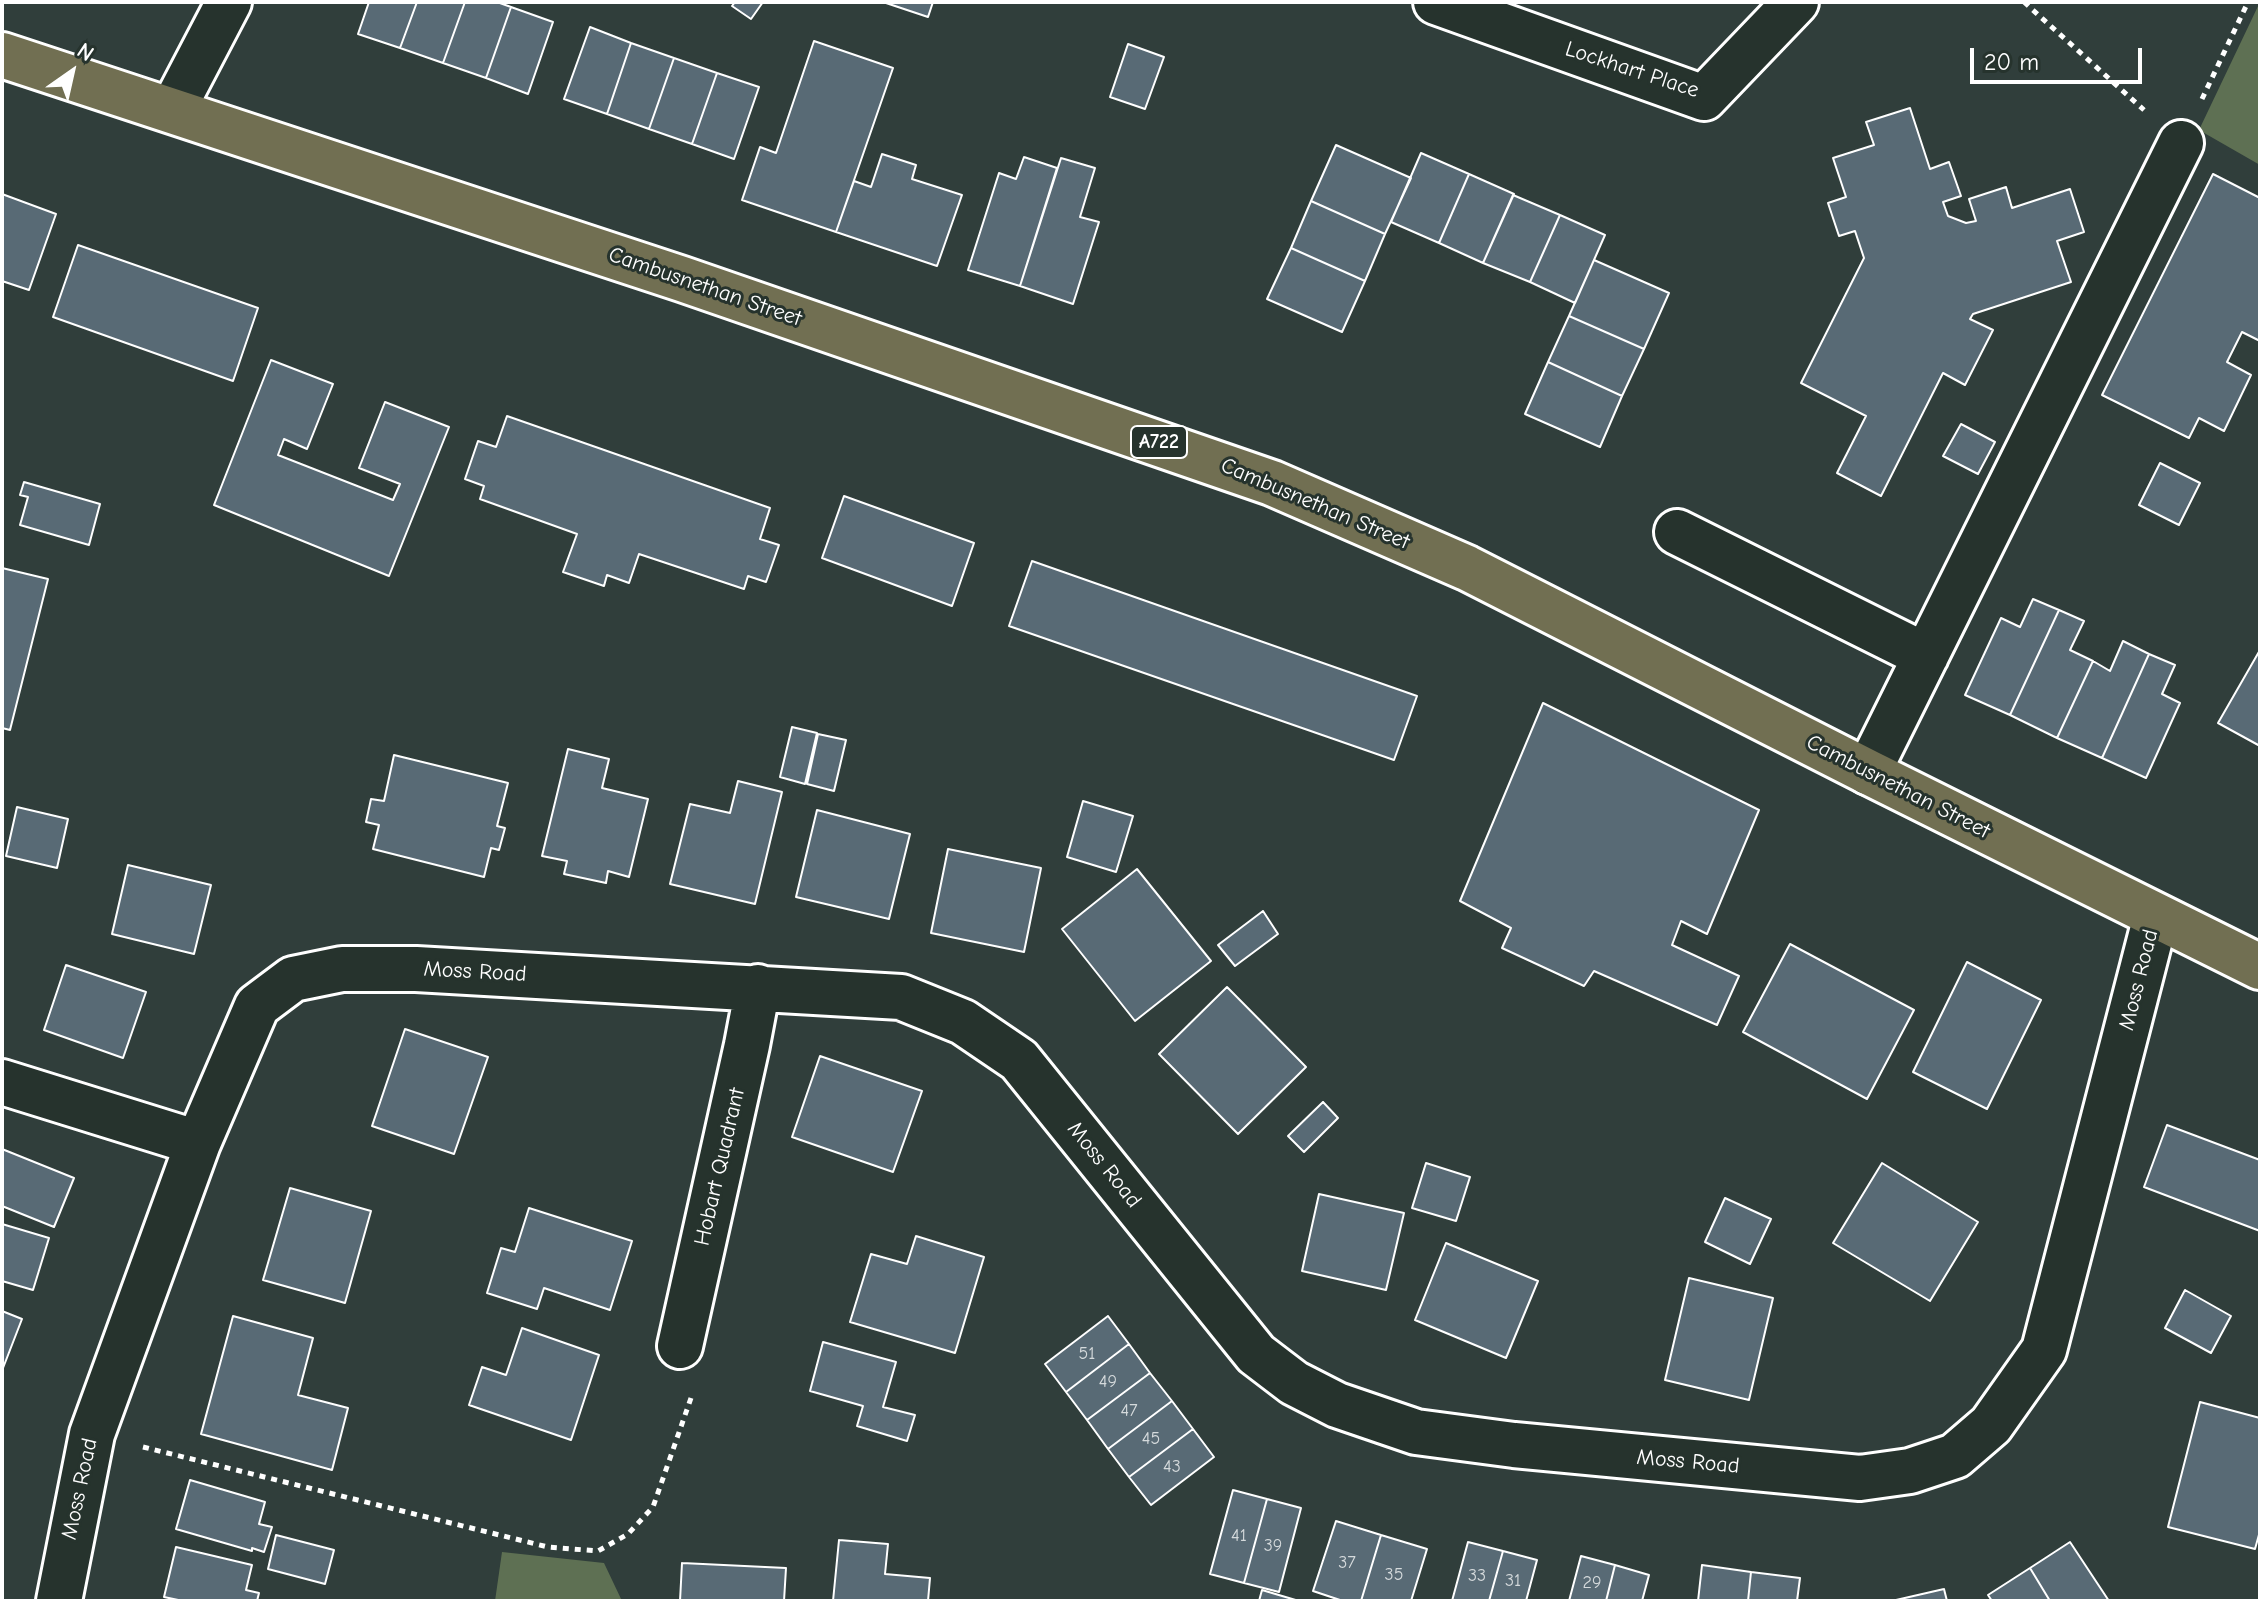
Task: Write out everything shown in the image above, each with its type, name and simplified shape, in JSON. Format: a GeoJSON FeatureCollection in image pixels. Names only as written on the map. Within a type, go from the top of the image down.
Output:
{"type":"FeatureCollection","features":[{"type":"Feature","properties":{"kind":"main road","name":"Cambusnethan Street"},"geometry":{"type":"LineString","coordinates":[[2,55],[712,289],[1272,483],[1467,568],[2260,967]]}},
{"type":"Feature","properties":{"kind":"street"},"geometry":{"type":"LineString","coordinates":[[173,109],[229,2]]}},
{"type":"Feature","properties":{"kind":"street","name":"Lockhart Place"},"geometry":{"type":"LineString","coordinates":[[1436,2],[1704,98],[1796,2]]}},
{"type":"Feature","properties":{"kind":"street"},"geometry":{"type":"LineString","coordinates":[[1868,772],[2181,143]]}},
{"type":"Feature","properties":{"kind":"street"},"geometry":{"type":"LineString","coordinates":[[1677,532],[1926,656]]}},
{"type":"Feature","properties":{"kind":"street","name":"Moss Road"},"geometry":{"type":"LineString","coordinates":[[59,1601],[92,1434],[198,1143],[257,1006],[293,979],[342,969],[416,969],[901,997],[963,1022],[1019,1060],[1256,1354],[1294,1383],[1337,1405],[1416,1432],[1530,1447],[1860,1478],[1910,1471],[1955,1456],[1991,1425],[2044,1350],[2156,916]]}},
{"type":"Feature","properties":{"kind":"street","name":"Hobart Quadrant"},"geometry":{"type":"LineString","coordinates":[[680,1346],[758,987]]}},
{"type":"Feature","properties":{"kind":"street"},"geometry":{"type":"LineString","coordinates":[[2,1082],[198,1143]]}},
{"type":"Feature","properties":{"kind":"path"},"geometry":{"type":"LineString","coordinates":[[2024,2],[2181,143],[2248,2]]}},
{"type":"Feature","properties":{"kind":"path"},"geometry":{"type":"LineString","coordinates":[[92,1434],[548,1547],[598,1551],[628,1534],[653,1507],[696,1381],[680,1346]]}},
{"type":"Feature","properties":{"kind":"green space"},"geometry":{"type":"Polygon","coordinates":[[[2260,2],[2260,165],[2199,130],[2260,2]]]}},
{"type":"Feature","properties":{"kind":"green space"},"geometry":{"type":"Polygon","coordinates":[[[502,1552],[604,1563],[622,1601],[495,1601],[502,1552]]]}},
{"type":"Feature","properties":{"kind":"building"},"geometry":{"type":"Polygon","coordinates":[[[369,2],[417,2],[400,48],[358,34],[369,2]]]}},
{"type":"Feature","properties":{"kind":"building"},"geometry":{"type":"Polygon","coordinates":[[[417,2],[465,2],[443,63],[400,48],[417,2]]]}},
{"type":"Feature","properties":{"kind":"building"},"geometry":{"type":"Polygon","coordinates":[[[465,2],[497,2],[511,7],[486,78],[443,63],[465,2]]]}},
{"type":"Feature","properties":{"kind":"building"},"geometry":{"type":"Polygon","coordinates":[[[735,2],[763,2],[751,19],[732,6],[735,2]]]}},
{"type":"Feature","properties":{"kind":"building"},"geometry":{"type":"Polygon","coordinates":[[[883,2],[933,2],[928,17],[883,2]]]}},
{"type":"Feature","properties":{"kind":"building"},"geometry":{"type":"Polygon","coordinates":[[[511,7],[553,22],[528,94],[486,78],[511,7]]]}},
{"type":"Feature","properties":{"kind":"building"},"geometry":{"type":"Polygon","coordinates":[[[590,27],[631,43],[607,114],[564,99],[590,27]]]}},
{"type":"Feature","properties":{"kind":"building"},"geometry":{"type":"Polygon","coordinates":[[[814,41],[893,68],[836,232],[742,200],[760,147],[776,153],[814,41]]]}},
{"type":"Feature","properties":{"kind":"building"},"geometry":{"type":"Polygon","coordinates":[[[631,43],[674,58],[649,129],[607,114],[631,43]]]}},
{"type":"Feature","properties":{"kind":"building"},"geometry":{"type":"Polygon","coordinates":[[[1128,44],[1164,57],[1145,109],[1110,97],[1128,44]]]}},
{"type":"Feature","properties":{"kind":"building"},"geometry":{"type":"Polygon","coordinates":[[[674,58],[717,73],[692,144],[649,129],[674,58]]]}},
{"type":"Feature","properties":{"kind":"building"},"geometry":{"type":"Polygon","coordinates":[[[717,73],[759,87],[734,159],[692,144],[717,73]]]}},
{"type":"Feature","properties":{"kind":"building"},"geometry":{"type":"Polygon","coordinates":[[[1910,108],[1930,169],[1949,162],[1961,196],[1943,202],[1948,216],[1966,223],[1976,221],[1969,199],[2006,187],[2012,208],[2070,189],[2084,232],[2057,241],[2071,282],[1973,314],[1970,319],[1993,330],[1965,385],[1943,373],[1881,496],[1837,473],[1866,416],[1801,383],[1864,258],[1855,231],[1839,236],[1828,203],[1846,197],[1833,158],[1874,145],[1866,122],[1910,108]]]}},
{"type":"Feature","properties":{"kind":"building"},"geometry":{"type":"Polygon","coordinates":[[[1336,145],[1411,178],[1385,234],[1311,201],[1336,145]]]}},
{"type":"Feature","properties":{"kind":"building"},"geometry":{"type":"Polygon","coordinates":[[[1421,153],[1469,174],[1439,243],[1391,222],[1421,153]]]}},
{"type":"Feature","properties":{"kind":"building"},"geometry":{"type":"Polygon","coordinates":[[[882,154],[916,165],[912,179],[962,195],[937,266],[836,232],[854,181],[871,187],[882,154]]]}},
{"type":"Feature","properties":{"kind":"building"},"geometry":{"type":"Polygon","coordinates":[[[1024,157],[1057,168],[1020,286],[968,270],[999,173],[1016,179],[1024,157]]]}},
{"type":"Feature","properties":{"kind":"building"},"geometry":{"type":"Polygon","coordinates":[[[1061,158],[1095,168],[1080,217],[1099,222],[1073,304],[1020,286],[1061,158]]]}},
{"type":"Feature","properties":{"kind":"building"},"geometry":{"type":"Polygon","coordinates":[[[1469,174],[1514,194],[1483,263],[1439,243],[1469,174]]]}},
{"type":"Feature","properties":{"kind":"building"},"geometry":{"type":"Polygon","coordinates":[[[2213,174],[2260,198],[2260,341],[2242,332],[2227,362],[2251,375],[2224,431],[2199,418],[2189,438],[2102,395],[2213,174]]]}},
{"type":"Feature","properties":{"kind":"building"},"geometry":{"type":"Polygon","coordinates":[[[2,194],[56,214],[29,290],[2,281],[2,194]]]}},
{"type":"Feature","properties":{"kind":"building"},"geometry":{"type":"Polygon","coordinates":[[[1513,195],[1560,215],[1530,282],[1483,263],[1513,195]]]}},
{"type":"Feature","properties":{"kind":"building"},"geometry":{"type":"Polygon","coordinates":[[[1311,201],[1385,234],[1365,281],[1291,248],[1311,201]]]}},
{"type":"Feature","properties":{"kind":"building"},"geometry":{"type":"Polygon","coordinates":[[[1560,215],[1605,235],[1575,303],[1530,282],[1560,215]]]}},
{"type":"Feature","properties":{"kind":"building"},"geometry":{"type":"Polygon","coordinates":[[[78,245],[258,308],[233,381],[53,317],[78,245]]]}},
{"type":"Feature","properties":{"kind":"building"},"geometry":{"type":"Polygon","coordinates":[[[1291,248],[1365,281],[1342,332],[1267,299],[1291,248]]]}},
{"type":"Feature","properties":{"kind":"building"},"geometry":{"type":"Polygon","coordinates":[[[1594,260],[1669,293],[1644,349],[1569,316],[1594,260]]]}},
{"type":"Feature","properties":{"kind":"building"},"geometry":{"type":"Polygon","coordinates":[[[1569,316],[1644,349],[1622,396],[1548,362],[1569,316]]]}},
{"type":"Feature","properties":{"kind":"building"},"geometry":{"type":"Polygon","coordinates":[[[271,360],[333,384],[307,449],[284,439],[278,455],[393,500],[400,484],[359,468],[385,402],[449,427],[389,576],[214,505],[271,360]]]}},
{"type":"Feature","properties":{"kind":"building"},"geometry":{"type":"Polygon","coordinates":[[[1548,362],[1622,396],[1600,447],[1525,414],[1548,362]]]}},
{"type":"Feature","properties":{"kind":"building"},"geometry":{"type":"Polygon","coordinates":[[[507,416],[770,508],[760,539],[779,545],[766,582],[748,576],[744,589],[639,554],[629,583],[607,575],[604,586],[563,572],[577,534],[480,499],[484,486],[465,479],[478,441],[496,447],[507,416]]]}},
{"type":"Feature","properties":{"kind":"building"},"geometry":{"type":"Polygon","coordinates":[[[1961,424],[1995,442],[1978,474],[1943,456],[1961,424]]]}},
{"type":"Feature","properties":{"kind":"building"},"geometry":{"type":"Polygon","coordinates":[[[2160,463],[2200,483],[2179,525],[2139,505],[2160,463]]]}},
{"type":"Feature","properties":{"kind":"building"},"geometry":{"type":"Polygon","coordinates":[[[24,482],[100,504],[89,545],[20,525],[28,497],[20,495],[24,482]]]}},
{"type":"Feature","properties":{"kind":"building"},"geometry":{"type":"Polygon","coordinates":[[[844,496],[974,543],[952,606],[822,558],[844,496]]]}},
{"type":"Feature","properties":{"kind":"building"},"geometry":{"type":"Polygon","coordinates":[[[1032,561],[1417,696],[1394,760],[1009,626],[1032,561]]]}},
{"type":"Feature","properties":{"kind":"building"},"geometry":{"type":"Polygon","coordinates":[[[2,568],[48,579],[10,730],[2,728],[2,568]]]}},
{"type":"Feature","properties":{"kind":"building"},"geometry":{"type":"Polygon","coordinates":[[[2033,599],[2059,610],[2010,715],[1965,695],[2001,618],[2020,627],[2033,599]]]}},
{"type":"Feature","properties":{"kind":"building"},"geometry":{"type":"Polygon","coordinates":[[[2059,610],[2084,621],[2070,650],[2093,661],[2057,738],[2010,715],[2059,610]]]}},
{"type":"Feature","properties":{"kind":"building"},"geometry":{"type":"Polygon","coordinates":[[[2123,641],[2149,654],[2102,758],[2057,738],[2093,661],[2110,671],[2123,641]]]}},
{"type":"Feature","properties":{"kind":"building"},"geometry":{"type":"Polygon","coordinates":[[[2260,650],[2260,746],[2218,723],[2260,650]]]}},
{"type":"Feature","properties":{"kind":"building"},"geometry":{"type":"Polygon","coordinates":[[[2149,654],[2175,665],[2162,694],[2180,703],[2146,778],[2102,758],[2149,654]]]}},
{"type":"Feature","properties":{"kind":"building"},"geometry":{"type":"Polygon","coordinates":[[[1543,703],[1759,810],[1707,934],[1681,921],[1672,945],[1739,976],[1717,1025],[1594,971],[1584,986],[1502,948],[1511,928],[1460,901],[1543,703]]]}},
{"type":"Feature","properties":{"kind":"building"},"geometry":{"type":"Polygon","coordinates":[[[792,727],[817,733],[805,784],[780,777],[792,727]]]}},
{"type":"Feature","properties":{"kind":"building"},"geometry":{"type":"Polygon","coordinates":[[[818,734],[846,740],[834,791],[807,784],[818,734]]]}},
{"type":"Feature","properties":{"kind":"building"},"geometry":{"type":"Polygon","coordinates":[[[568,749],[609,759],[602,788],[648,799],[629,877],[608,871],[606,883],[564,874],[567,861],[542,856],[568,749]]]}},
{"type":"Feature","properties":{"kind":"building"},"geometry":{"type":"Polygon","coordinates":[[[394,755],[508,783],[497,826],[505,828],[499,850],[491,848],[484,877],[373,849],[379,825],[366,822],[371,799],[384,801],[394,755]]]}},
{"type":"Feature","properties":{"kind":"building"},"geometry":{"type":"Polygon","coordinates":[[[738,781],[782,792],[755,904],[670,884],[690,804],[730,813],[738,781]]]}},
{"type":"Feature","properties":{"kind":"building"},"geometry":{"type":"Polygon","coordinates":[[[1083,801],[1133,816],[1116,872],[1067,857],[1083,801]]]}},
{"type":"Feature","properties":{"kind":"building"},"geometry":{"type":"Polygon","coordinates":[[[17,807],[68,819],[57,868],[6,856],[17,807]]]}},
{"type":"Feature","properties":{"kind":"building"},"geometry":{"type":"Polygon","coordinates":[[[817,810],[910,834],[889,919],[796,897],[817,810]]]}},
{"type":"Feature","properties":{"kind":"building"},"geometry":{"type":"Polygon","coordinates":[[[948,849],[1041,868],[1024,952],[931,933],[948,849]]]}},
{"type":"Feature","properties":{"kind":"building"},"geometry":{"type":"Polygon","coordinates":[[[128,865],[211,885],[194,954],[112,934],[128,865]]]}},
{"type":"Feature","properties":{"kind":"building"},"geometry":{"type":"Polygon","coordinates":[[[1137,869],[1211,961],[1135,1021],[1062,929],[1137,869]]]}},
{"type":"Feature","properties":{"kind":"building"},"geometry":{"type":"Polygon","coordinates":[[[1263,911],[1278,934],[1235,966],[1218,945],[1263,911]]]}},
{"type":"Feature","properties":{"kind":"building"},"geometry":{"type":"Polygon","coordinates":[[[1790,944],[1914,1010],[1867,1099],[1743,1032],[1790,944]]]}},
{"type":"Feature","properties":{"kind":"building"},"geometry":{"type":"Polygon","coordinates":[[[1967,962],[2041,1000],[1987,1109],[1913,1072],[1967,962]]]}},
{"type":"Feature","properties":{"kind":"building"},"geometry":{"type":"Polygon","coordinates":[[[66,965],[146,992],[123,1058],[44,1030],[66,965]]]}},
{"type":"Feature","properties":{"kind":"building"},"geometry":{"type":"Polygon","coordinates":[[[1227,987],[1306,1067],[1238,1134],[1159,1054],[1227,987]]]}},
{"type":"Feature","properties":{"kind":"building"},"geometry":{"type":"Polygon","coordinates":[[[405,1029],[488,1057],[454,1154],[372,1126],[405,1029]]]}},
{"type":"Feature","properties":{"kind":"building"},"geometry":{"type":"Polygon","coordinates":[[[820,1056],[922,1091],[893,1172],[792,1137],[820,1056]]]}},
{"type":"Feature","properties":{"kind":"building"},"geometry":{"type":"Polygon","coordinates":[[[1323,1102],[1338,1118],[1304,1152],[1288,1136],[1323,1102]]]}},
{"type":"Feature","properties":{"kind":"building"},"geometry":{"type":"Polygon","coordinates":[[[2167,1125],[2260,1160],[2260,1231],[2144,1187],[2167,1125]]]}},
{"type":"Feature","properties":{"kind":"building"},"geometry":{"type":"Polygon","coordinates":[[[2,1149],[74,1178],[54,1227],[2,1206],[2,1149]]]}},
{"type":"Feature","properties":{"kind":"building"},"geometry":{"type":"Polygon","coordinates":[[[1426,1163],[1470,1177],[1456,1221],[1412,1208],[1426,1163]]]}},
{"type":"Feature","properties":{"kind":"building"},"geometry":{"type":"Polygon","coordinates":[[[1882,1163],[1978,1222],[1930,1301],[1833,1243],[1882,1163]]]}},
{"type":"Feature","properties":{"kind":"building"},"geometry":{"type":"Polygon","coordinates":[[[290,1188],[371,1211],[345,1303],[263,1280],[290,1188]]]}},
{"type":"Feature","properties":{"kind":"building"},"geometry":{"type":"Polygon","coordinates":[[[1319,1194],[1404,1213],[1386,1290],[1302,1271],[1319,1194]]]}},
{"type":"Feature","properties":{"kind":"building"},"geometry":{"type":"Polygon","coordinates":[[[1725,1198],[1771,1219],[1750,1264],[1705,1242],[1725,1198]]]}},
{"type":"Feature","properties":{"kind":"building"},"geometry":{"type":"Polygon","coordinates":[[[529,1208],[632,1241],[610,1310],[544,1288],[537,1309],[487,1293],[501,1248],[515,1252],[529,1208]]]}},
{"type":"Feature","properties":{"kind":"building"},"geometry":{"type":"Polygon","coordinates":[[[2,1224],[49,1238],[33,1290],[2,1281],[2,1224]]]}},
{"type":"Feature","properties":{"kind":"building"},"geometry":{"type":"Polygon","coordinates":[[[916,1236],[984,1257],[955,1353],[850,1322],[871,1254],[907,1264],[916,1236]]]}},
{"type":"Feature","properties":{"kind":"building"},"geometry":{"type":"Polygon","coordinates":[[[1446,1243],[1538,1281],[1506,1358],[1415,1320],[1446,1243]]]}},
{"type":"Feature","properties":{"kind":"building"},"geometry":{"type":"Polygon","coordinates":[[[1689,1278],[1773,1298],[1749,1400],[1665,1380],[1689,1278]]]}},
{"type":"Feature","properties":{"kind":"building"},"geometry":{"type":"Polygon","coordinates":[[[2185,1290],[2231,1316],[2211,1353],[2165,1328],[2185,1290]]]}},
{"type":"Feature","properties":{"kind":"building"},"geometry":{"type":"Polygon","coordinates":[[[2,1311],[22,1319],[3,1368],[2,1367],[2,1311]]]}},
{"type":"Feature","properties":{"kind":"building"},"geometry":{"type":"Polygon","coordinates":[[[233,1316],[313,1338],[298,1395],[348,1408],[332,1470],[201,1434],[233,1316]]]}},
{"type":"Feature","properties":{"kind":"building"},"geometry":{"type":"Polygon","coordinates":[[[1108,1316],[1129,1344],[1066,1392],[1045,1364],[1108,1316]]]}},
{"type":"Feature","properties":{"kind":"building"},"geometry":{"type":"Polygon","coordinates":[[[522,1328],[599,1355],[571,1440],[469,1405],[482,1367],[506,1375],[522,1328]]]}},
{"type":"Feature","properties":{"kind":"building"},"geometry":{"type":"Polygon","coordinates":[[[823,1342],[896,1362],[883,1407],[915,1415],[907,1441],[857,1426],[863,1406],[810,1391],[823,1342]]]}},
{"type":"Feature","properties":{"kind":"building"},"geometry":{"type":"Polygon","coordinates":[[[1129,1344],[1150,1373],[1087,1420],[1066,1392],[1129,1344]]]}},
{"type":"Feature","properties":{"kind":"building"},"geometry":{"type":"Polygon","coordinates":[[[1150,1373],[1172,1401],[1108,1449],[1087,1420],[1150,1373]]]}},
{"type":"Feature","properties":{"kind":"building"},"geometry":{"type":"Polygon","coordinates":[[[1172,1401],[1193,1429],[1129,1477],[1108,1449],[1172,1401]]]}},
{"type":"Feature","properties":{"kind":"building"},"geometry":{"type":"Polygon","coordinates":[[[2200,1402],[2260,1418],[2260,1531],[2255,1549],[2168,1527],[2200,1402]]]}},
{"type":"Feature","properties":{"kind":"building"},"geometry":{"type":"Polygon","coordinates":[[[1193,1429],[1214,1457],[1151,1505],[1129,1477],[1193,1429]]]}},
{"type":"Feature","properties":{"kind":"building"},"geometry":{"type":"Polygon","coordinates":[[[190,1480],[265,1502],[259,1524],[272,1527],[264,1552],[176,1529],[190,1480]]]}},
{"type":"Feature","properties":{"kind":"building"},"geometry":{"type":"Polygon","coordinates":[[[1233,1490],[1267,1499],[1244,1583],[1210,1574],[1233,1490]]]}},
{"type":"Feature","properties":{"kind":"building"},"geometry":{"type":"Polygon","coordinates":[[[1267,1499],[1301,1508],[1279,1592],[1244,1583],[1267,1499]]]}},
{"type":"Feature","properties":{"kind":"building"},"geometry":{"type":"Polygon","coordinates":[[[1336,1521],[1381,1535],[1361,1601],[1343,1601],[1313,1591],[1336,1521]]]}},
{"type":"Feature","properties":{"kind":"building"},"geometry":{"type":"Polygon","coordinates":[[[276,1535],[334,1550],[325,1584],[268,1569],[276,1535]]]}},
{"type":"Feature","properties":{"kind":"building"},"geometry":{"type":"Polygon","coordinates":[[[1381,1535],[1427,1549],[1411,1601],[1361,1601],[1381,1535]]]}},
{"type":"Feature","properties":{"kind":"building"},"geometry":{"type":"Polygon","coordinates":[[[839,1540],[888,1544],[885,1574],[930,1578],[928,1601],[833,1601],[839,1540]]]}},
{"type":"Feature","properties":{"kind":"building"},"geometry":{"type":"Polygon","coordinates":[[[1468,1542],[1503,1551],[1489,1601],[1452,1601],[1468,1542]]]}},
{"type":"Feature","properties":{"kind":"building"},"geometry":{"type":"Polygon","coordinates":[[[2070,1542],[2109,1601],[2050,1601],[2030,1568],[2070,1542]]]}},
{"type":"Feature","properties":{"kind":"building"},"geometry":{"type":"Polygon","coordinates":[[[176,1547],[252,1565],[246,1590],[259,1593],[257,1601],[183,1601],[164,1597],[176,1547]]]}},
{"type":"Feature","properties":{"kind":"building"},"geometry":{"type":"Polygon","coordinates":[[[1503,1551],[1537,1560],[1526,1601],[1489,1601],[1503,1551]]]}},
{"type":"Feature","properties":{"kind":"building"},"geometry":{"type":"Polygon","coordinates":[[[1581,1556],[1615,1565],[1606,1601],[1569,1601],[1581,1556]]]}},
{"type":"Feature","properties":{"kind":"building"},"geometry":{"type":"Polygon","coordinates":[[[682,1563],[786,1568],[784,1601],[680,1601],[682,1563]]]}},
{"type":"Feature","properties":{"kind":"building"},"geometry":{"type":"Polygon","coordinates":[[[1615,1565],[1649,1575],[1642,1601],[1606,1601],[1615,1565]]]}},
{"type":"Feature","properties":{"kind":"building"},"geometry":{"type":"Polygon","coordinates":[[[1702,1565],[1751,1572],[1748,1601],[1698,1601],[1702,1565]]]}},
{"type":"Feature","properties":{"kind":"building"},"geometry":{"type":"Polygon","coordinates":[[[2030,1568],[2050,1601],[1992,1601],[1988,1595],[2030,1568]]]}},
{"type":"Feature","properties":{"kind":"building"},"geometry":{"type":"Polygon","coordinates":[[[1751,1572],[1800,1578],[1797,1601],[1748,1601],[1751,1572]]]}},
{"type":"Feature","properties":{"kind":"building"},"geometry":{"type":"Polygon","coordinates":[[[1944,1589],[1947,1601],[1896,1601],[1896,1600],[1944,1589]]]}},
{"type":"Feature","properties":{"kind":"building"},"geometry":{"type":"Polygon","coordinates":[[[1262,1590],[1299,1601],[1259,1601],[1262,1590]]]}}]}
